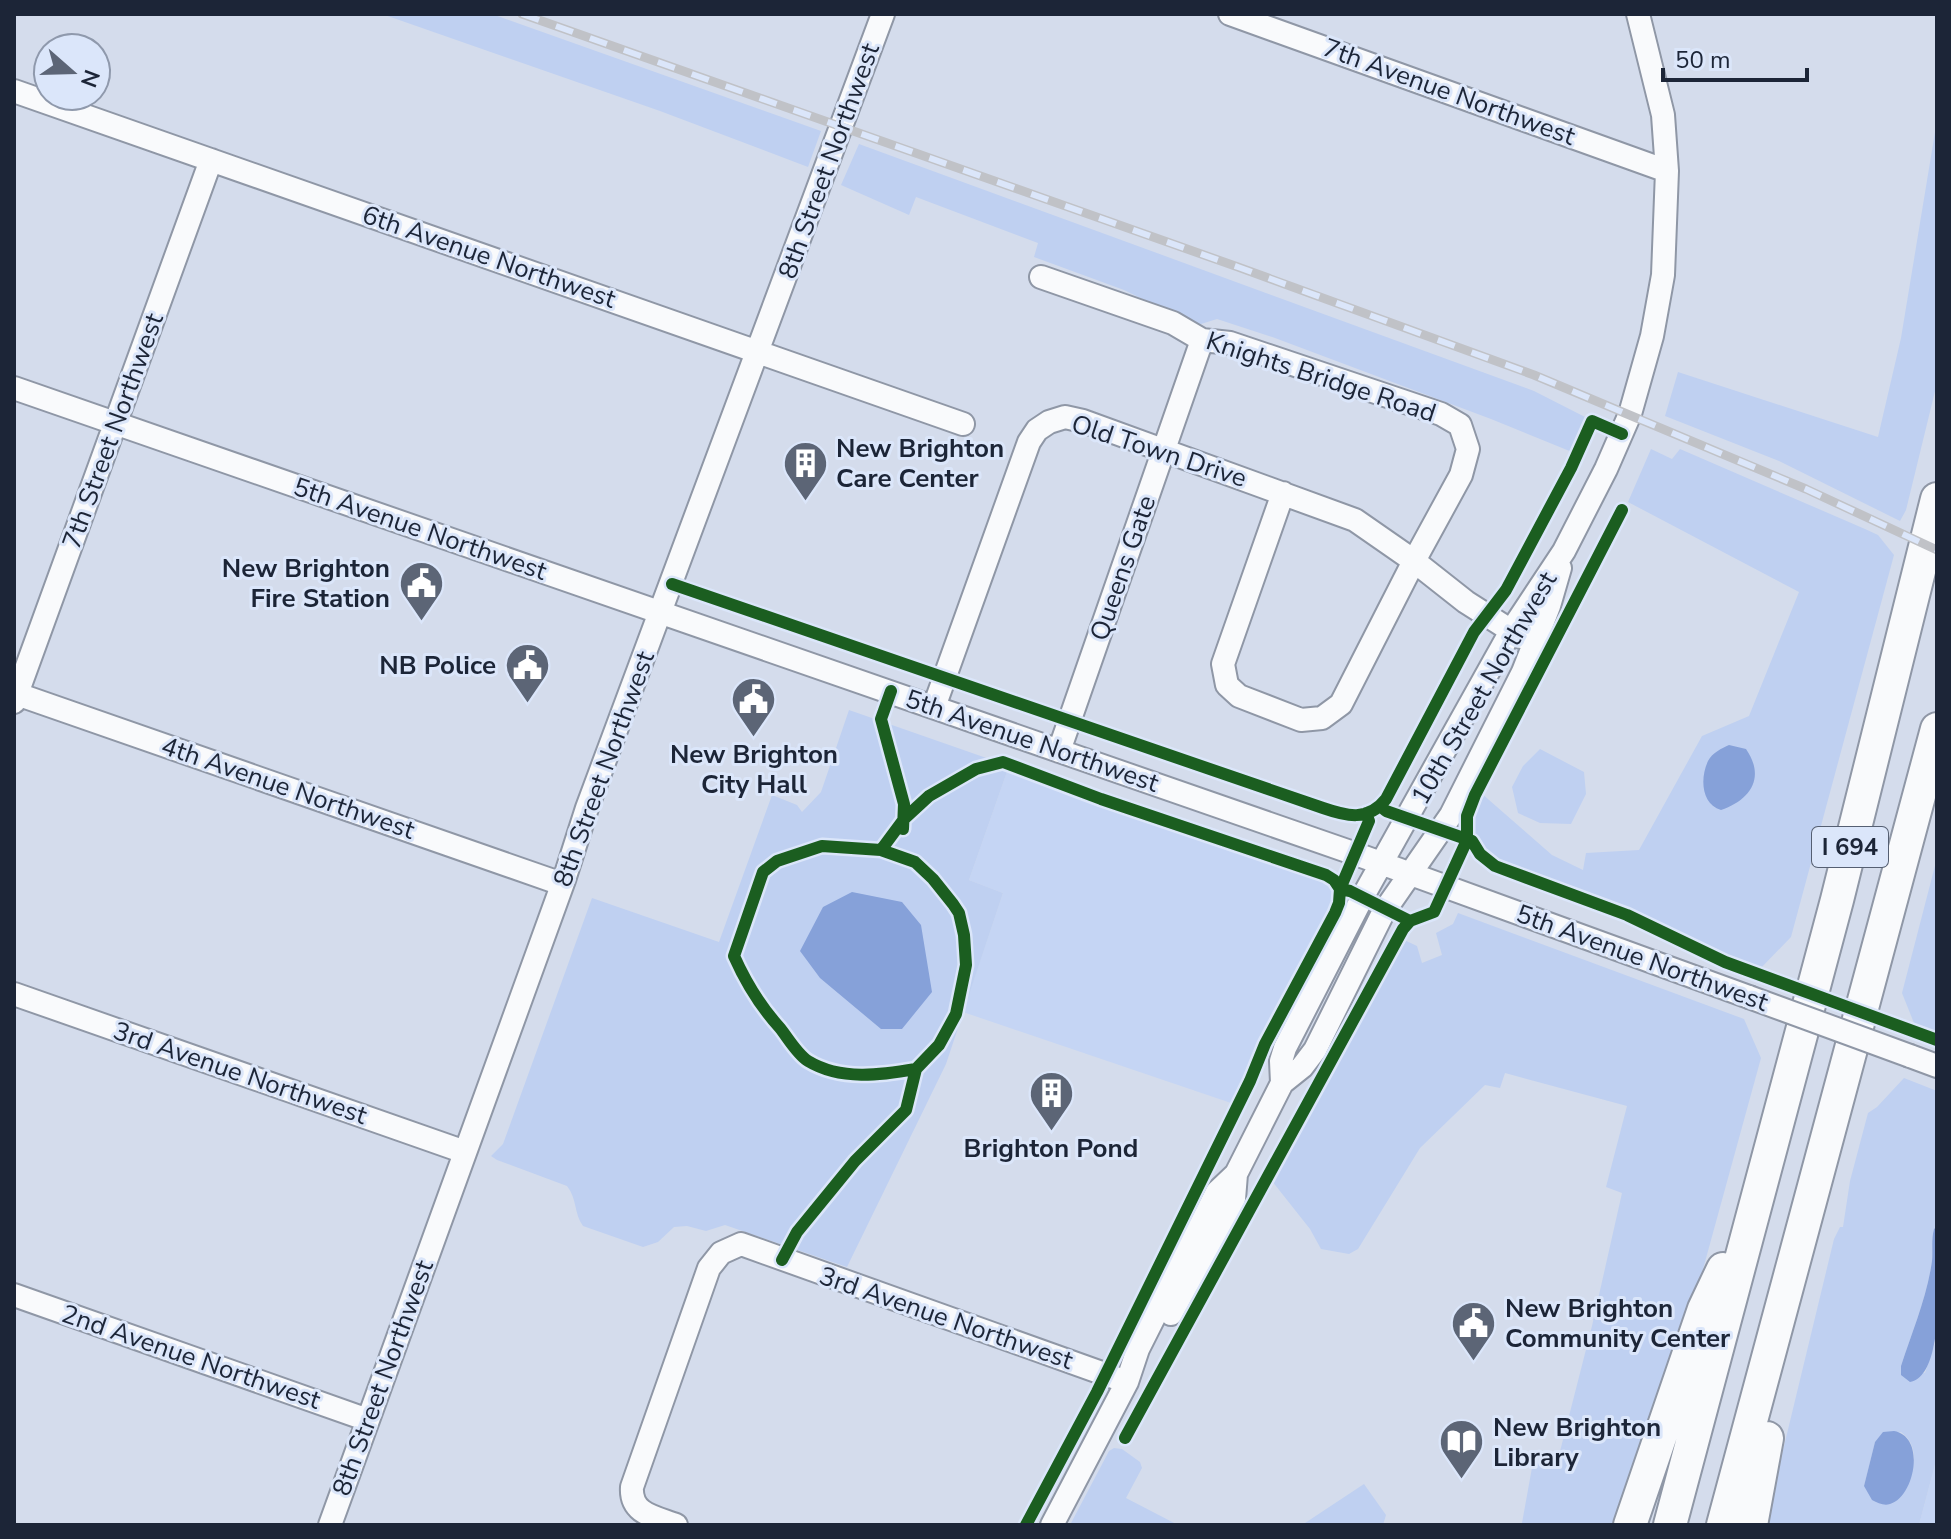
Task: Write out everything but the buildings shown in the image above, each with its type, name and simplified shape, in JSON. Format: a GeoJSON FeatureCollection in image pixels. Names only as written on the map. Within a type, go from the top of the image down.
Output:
{"type":"FeatureCollection","features":[{"type":"Feature","properties":{"kind":"highway","name":"I 694"},"geometry":{"type":"LineString","coordinates":[[1670,1525],[1841,884],[1937,499]]}},
{"type":"Feature","properties":{"kind":"highway","name":"I 694"},"geometry":{"type":"LineString","coordinates":[[1723,1525],[1937,729]]}},
{"type":"Feature","properties":{"kind":"highway"},"geometry":{"type":"LineString","coordinates":[[1751,1525],[1774,1403],[1874,962]]}},
{"type":"Feature","properties":{"kind":"highway"},"geometry":{"type":"LineString","coordinates":[[1630,1525],[1704,1309],[1759,1193]]}},
{"type":"Feature","properties":{"kind":"street","name":"8th Street Northwest"},"geometry":{"type":"LineString","coordinates":[[330,1525],[587,808],[883,14]]}},
{"type":"Feature","properties":{"kind":"street","name":"7th Avenue Northwest"},"geometry":{"type":"LineString","coordinates":[[1230,14],[1667,171]]}},
{"type":"Feature","properties":{"kind":"street","name":"10th Street Northwest"},"geometry":{"type":"LineString","coordinates":[[1282,1083],[1281,1061],[1285,1048],[1362,898],[1511,631],[1564,551],[1630,414],[1648,351],[1663,275],[1667,171],[1663,115],[1638,14]]}},
{"type":"Feature","properties":{"kind":"street","name":"6th Avenue Northwest"},"geometry":{"type":"LineString","coordinates":[[14,91],[963,424]]}},
{"type":"Feature","properties":{"kind":"street","name":"7th Street Northwest"},"geometry":{"type":"LineString","coordinates":[[15,696],[211,160]]}},
{"type":"Feature","properties":{"kind":"street","name":"Knights Bridge Road"},"geometry":{"type":"LineString","coordinates":[[1041,277],[1173,323],[1202,340],[1230,343],[1441,414],[1460,425],[1468,449],[1461,475],[1414,561]]}},
{"type":"Feature","properties":{"kind":"street","name":"Queens Gate"},"geometry":{"type":"LineString","coordinates":[[1059,751],[1202,340]]}},
{"type":"Feature","properties":{"kind":"street","name":"5th Avenue Northwest"},"geometry":{"type":"LineString","coordinates":[[14,388],[1410,874],[1937,1066]]}},
{"type":"Feature","properties":{"kind":"street","name":"Old Town Drive"},"geometry":{"type":"LineString","coordinates":[[934,707],[1029,442],[1037,430],[1065,417],[1164,449],[1355,520],[1466,602],[1534,645]]}},
{"type":"Feature","properties":{"kind":"street"},"geometry":{"type":"LineString","coordinates":[[1283,493],[1223,664],[1227,685],[1239,696],[1301,720],[1322,718],[1332,713],[1341,704],[1414,561]]}},
{"type":"Feature","properties":{"kind":"street","name":"10th Street Northwest"},"geometry":{"type":"LineString","coordinates":[[1052,1525],[1127,1382],[1138,1349],[1217,1192],[1236,1174],[1282,1083],[1302,1067],[1315,1050],[1383,913],[1451,815],[1523,672],[1549,606],[1564,551]]}},
{"type":"Feature","properties":{"kind":"street","name":"4th Avenue Northwest"},"geometry":{"type":"LineString","coordinates":[[15,696],[562,884]]}},
{"type":"Feature","properties":{"kind":"street","name":"3rd Avenue Northwest"},"geometry":{"type":"LineString","coordinates":[[14,994],[465,1152]]}},
{"type":"Feature","properties":{"kind":"street","name":"3rd Avenue Northwest"},"geometry":{"type":"LineString","coordinates":[[676,1525],[648,1515],[634,1504],[632,1487],[709,1268],[721,1253],[741,1244],[1127,1382]]}},
{"type":"Feature","properties":{"kind":"street","name":"2nd Avenue Northwest"},"geometry":{"type":"LineString","coordinates":[[14,1295],[368,1420]]}},
{"type":"Feature","properties":{"kind":"shaded area"},"geometry":{"type":"Polygon","coordinates":[[[382,14],[492,14],[821,131],[808,167],[660,111],[382,14]]]}},
{"type":"Feature","properties":{"kind":"shaded area"},"geometry":{"type":"Polygon","coordinates":[[[1937,120],[1937,383],[1906,510],[1900,521],[1779,461],[1665,416],[1678,372],[1878,437],[1901,338],[1937,120]]]}},
{"type":"Feature","properties":{"kind":"shaded area"},"geometry":{"type":"Polygon","coordinates":[[[859,144],[1534,391],[1587,418],[1572,452],[1275,338],[1217,319],[1201,324],[1190,322],[1124,290],[1034,257],[1038,243],[916,197],[909,215],[841,185],[859,144]]]}},
{"type":"Feature","properties":{"kind":"shaded area"},"geometry":{"type":"Polygon","coordinates":[[[1651,449],[1672,459],[1680,449],[1865,529],[1878,535],[1894,555],[1791,937],[1758,971],[1718,957],[1630,911],[1493,860],[1479,845],[1473,829],[1474,812],[1481,793],[1552,855],[1583,870],[1586,853],[1639,850],[1702,736],[1749,716],[1799,592],[1628,502],[1651,449]]]}},
{"type":"Feature","properties":{"kind":"shaded area"},"geometry":{"type":"Polygon","coordinates":[[[849,710],[995,761],[1008,769],[969,880],[1003,893],[946,1064],[847,1267],[725,1225],[706,1231],[687,1226],[674,1227],[658,1242],[643,1247],[583,1226],[567,1186],[491,1156],[503,1144],[592,898],[719,942],[772,795],[797,805],[802,812],[821,792],[849,710]]]}},
{"type":"Feature","properties":{"kind":"shaded area"},"geometry":{"type":"Polygon","coordinates":[[[1540,749],[1584,772],[1586,794],[1571,824],[1540,823],[1518,813],[1512,787],[1523,766],[1540,749]]]}},
{"type":"Feature","properties":{"kind":"shaded area"},"geometry":{"type":"Polygon","coordinates":[[[1008,769],[1326,880],[1336,889],[1336,901],[1234,1104],[963,1012],[1003,893],[969,880],[1008,769]]]}},
{"type":"Feature","properties":{"kind":"shaded area"},"geometry":{"type":"Polygon","coordinates":[[[1937,858],[1937,1035],[1916,1028],[1902,993],[1937,858]]]}},
{"type":"Feature","properties":{"kind":"shaded area"},"geometry":{"type":"Polygon","coordinates":[[[1458,913],[1744,1019],[1761,1058],[1697,1291],[1615,1525],[1522,1523],[1533,1462],[1556,1467],[1592,1326],[1622,1193],[1606,1187],[1627,1106],[1505,1073],[1500,1088],[1485,1085],[1420,1148],[1358,1249],[1349,1254],[1321,1249],[1310,1229],[1272,1181],[1402,939],[1417,946],[1422,963],[1442,955],[1436,933],[1453,924],[1458,913]]]}},
{"type":"Feature","properties":{"kind":"shaded area"},"geometry":{"type":"Polygon","coordinates":[[[1904,1078],[1937,1091],[1937,1226],[1933,1233],[1927,1288],[1901,1366],[1925,1373],[1937,1337],[1937,1457],[1919,1525],[1765,1525],[1834,1239],[1843,1227],[1850,1181],[1868,1113],[1904,1078]],[[1901,1432],[1875,1442],[1864,1486],[1904,1492],[1914,1460],[1908,1438],[1901,1432]]]}},
{"type":"Feature","properties":{"kind":"shaded area"},"geometry":{"type":"Polygon","coordinates":[[[1122,1449],[1140,1462],[1142,1468],[1126,1498],[1178,1525],[1070,1525],[1109,1451],[1122,1449]]]}},
{"type":"Feature","properties":{"kind":"shaded area"},"geometry":{"type":"Polygon","coordinates":[[[1937,1457],[1937,1525],[1919,1525],[1937,1457]]]}},
{"type":"Feature","properties":{"kind":"shaded area"},"geometry":{"type":"Polygon","coordinates":[[[1364,1484],[1386,1515],[1383,1525],[1302,1525],[1364,1484]]]}},
{"type":"Feature","properties":{"kind":"water"},"geometry":{"type":"Polygon","coordinates":[[[1729,745],[1746,749],[1755,769],[1755,778],[1747,794],[1721,810],[1714,807],[1706,796],[1704,775],[1710,758],[1729,745]]]}},
{"type":"Feature","properties":{"kind":"water"},"geometry":{"type":"Polygon","coordinates":[[[852,892],[902,902],[921,925],[932,992],[902,1029],[881,1029],[820,978],[800,951],[823,907],[852,892]]]}},
{"type":"Feature","properties":{"kind":"water"},"geometry":{"type":"Polygon","coordinates":[[[1937,1226],[1938,1313],[1935,1338],[1922,1375],[1910,1382],[1901,1375],[1901,1366],[1927,1288],[1933,1233],[1937,1226]]]}},
{"type":"Feature","properties":{"kind":"water"},"geometry":{"type":"Polygon","coordinates":[[[1894,1431],[1911,1444],[1913,1468],[1905,1491],[1890,1504],[1883,1504],[1872,1500],[1864,1486],[1875,1442],[1883,1432],[1894,1431]]]}},
{"type":"Feature","properties":{"kind":"railway"},"geometry":{"type":"LineString","coordinates":[[522,14],[1534,375],[1806,489],[1937,550]]}},
{"type":"Feature","properties":{"kind":"cycle path"},"geometry":{"type":"LineString","coordinates":[[672,584],[1332,811],[1348,815],[1364,814],[1386,799],[1474,632],[1506,590],[1571,468],[1592,421],[1622,434]]}},
{"type":"Feature","properties":{"kind":"cycle path"},"geometry":{"type":"LineString","coordinates":[[1125,1438],[1403,929],[1410,921],[1434,912],[1467,840],[1467,816],[1475,795],[1622,510]]}},
{"type":"Feature","properties":{"kind":"cycle path"},"geometry":{"type":"LineString","coordinates":[[891,691],[881,719],[904,804],[903,829]]}},
{"type":"Feature","properties":{"kind":"cycle path"},"geometry":{"type":"LineString","coordinates":[[881,850],[904,819],[929,796],[976,769],[1003,762],[1101,799],[1326,875],[1340,889],[1410,921]]}},
{"type":"Feature","properties":{"kind":"cycle path"},"geometry":{"type":"LineString","coordinates":[[1380,806],[1386,811],[1472,841],[1480,854],[1495,866],[1627,915],[1725,962],[1937,1040]]}},
{"type":"Feature","properties":{"kind":"cycle path"},"geometry":{"type":"LineString","coordinates":[[1026,1525],[1097,1392],[1250,1081],[1265,1044],[1335,913],[1340,889],[1369,821],[1366,813]]}},
{"type":"Feature","properties":{"kind":"cycle path"},"geometry":{"type":"LineString","coordinates":[[782,1260],[797,1232],[855,1161],[906,1110],[916,1069],[939,1045],[956,1014],[966,965],[959,913],[933,879],[915,862],[881,850],[822,846],[777,861],[763,872],[734,956],[760,1003],[800,1054],[821,1067],[861,1075],[916,1069]]}},
{"type":"Feature","properties":{"kind":"place","name":"New Brighton Care Center"},"geometry":{"type":"Point","coordinates":[805,502]}},
{"type":"Feature","properties":{"kind":"place","name":"New Brighton Fire Station"},"geometry":{"type":"Point","coordinates":[421,622]}},
{"type":"Feature","properties":{"kind":"place","name":"NB Police"},"geometry":{"type":"Point","coordinates":[527,704]}},
{"type":"Feature","properties":{"kind":"place","name":"New Brighton City Hall"},"geometry":{"type":"Point","coordinates":[754,738]}},
{"type":"Feature","properties":{"kind":"place","name":"Brighton Pond"},"geometry":{"type":"Point","coordinates":[1051,1132]}},
{"type":"Feature","properties":{"kind":"place","name":"New Brighton Community Center"},"geometry":{"type":"Point","coordinates":[1474,1362]}},
{"type":"Feature","properties":{"kind":"place","name":"New Brighton Library"},"geometry":{"type":"Point","coordinates":[1462,1481]}}]}
